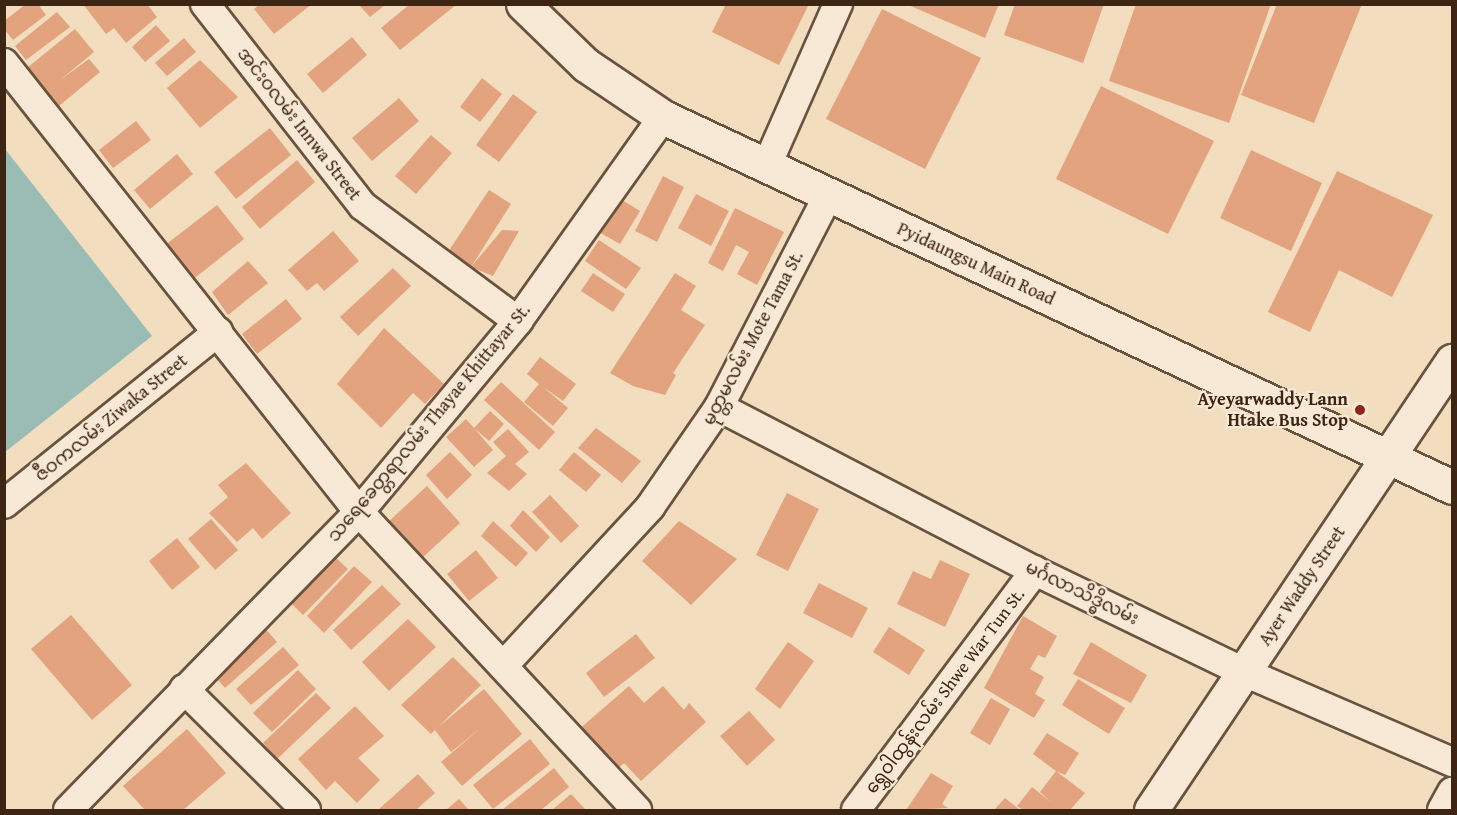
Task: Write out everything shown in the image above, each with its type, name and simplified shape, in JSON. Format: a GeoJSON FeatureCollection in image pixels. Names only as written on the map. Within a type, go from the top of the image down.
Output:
{"type":"FeatureCollection","features":[{"type":"Feature","properties":{"kind":"main road","name":"Pyidaungsu Main Road"},"geometry":{"type":"LineString","coordinates":[[523,4],[586,65],[663,117],[1388,460],[1452,487]]}},
{"type":"Feature","properties":{"kind":"main road","name":"Ayer Waddy Street"},"geometry":{"type":"LineString","coordinates":[[1151,810],[1388,460],[1452,361]]}},
{"type":"Feature","properties":{"kind":"street","name":"အင်းဝလမ်း Innwa Street"},"geometry":{"type":"LineString","coordinates":[[205,4],[363,206],[518,321]]}},
{"type":"Feature","properties":{"kind":"street"},"geometry":{"type":"LineString","coordinates":[[767,165],[838,4]]}},
{"type":"Feature","properties":{"kind":"street"},"geometry":{"type":"LineString","coordinates":[[4,63],[359,512],[637,810]]}},
{"type":"Feature","properties":{"kind":"street","name":"သရေခေတ္တရာလမ်း Thayae Khittayar St."},"geometry":{"type":"LineString","coordinates":[[68,810],[359,512],[518,321],[663,117]]}},
{"type":"Feature","properties":{"kind":"street","name":"မုတ္တမလမ်း Mote Tama St."},"geometry":{"type":"LineString","coordinates":[[503,666],[650,507],[719,407],[829,194]]}},
{"type":"Feature","properties":{"kind":"street","name":"ဇီဝကလမ်း Ziwaka Street"},"geometry":{"type":"LineString","coordinates":[[4,504],[218,332]]}},
{"type":"Feature","properties":{"kind":"street","name":"မင်္ဂလာသိဒ္ဓိလမ်း"},"geometry":{"type":"LineString","coordinates":[[719,407],[1035,571],[1244,672],[1452,762]]}},
{"type":"Feature","properties":{"kind":"street","name":"ရွှေဝါထွန်းလမ်း Shwe War Tun St."},"geometry":{"type":"LineString","coordinates":[[856,810],[1035,571]]}},
{"type":"Feature","properties":{"kind":"street"},"geometry":{"type":"LineString","coordinates":[[184,689],[306,810]]}},
{"type":"Feature","properties":{"kind":"street"},"geometry":{"type":"LineString","coordinates":[[1442,810],[1452,792]]}},
{"type":"Feature","properties":{"kind":"water"},"geometry":{"type":"Polygon","coordinates":[[[5,149],[152,336],[4,452],[5,149]]]}},
{"type":"Feature","properties":{"kind":"building"},"geometry":{"type":"Polygon","coordinates":[[[26,4],[38,4],[46,15],[13,40],[4,29],[4,21],[26,4]]]}},
{"type":"Feature","properties":{"kind":"building"},"geometry":{"type":"Polygon","coordinates":[[[83,4],[147,4],[157,17],[126,43],[114,28],[106,34],[83,4]]]}},
{"type":"Feature","properties":{"kind":"building"},"geometry":{"type":"Polygon","coordinates":[[[260,4],[312,4],[274,34],[254,9],[260,4]]]}},
{"type":"Feature","properties":{"kind":"building"},"geometry":{"type":"Polygon","coordinates":[[[410,4],[457,4],[400,50],[381,28],[410,4]]]}},
{"type":"Feature","properties":{"kind":"building"},"geometry":{"type":"Polygon","coordinates":[[[726,4],[809,4],[779,65],[712,32],[726,4]]]}},
{"type":"Feature","properties":{"kind":"building"},"geometry":{"type":"Polygon","coordinates":[[[906,4],[999,4],[985,38],[906,4]]]}},
{"type":"Feature","properties":{"kind":"building"},"geometry":{"type":"Polygon","coordinates":[[[1015,4],[1104,4],[1083,63],[1004,35],[1015,4]]]}},
{"type":"Feature","properties":{"kind":"building"},"geometry":{"type":"Polygon","coordinates":[[[1136,4],[1271,4],[1229,123],[1109,81],[1136,4]]]}},
{"type":"Feature","properties":{"kind":"building"},"geometry":{"type":"Polygon","coordinates":[[[1277,4],[1362,4],[1314,123],[1241,95],[1277,4]]]}},
{"type":"Feature","properties":{"kind":"building"},"geometry":{"type":"Polygon","coordinates":[[[359,5],[385,5],[370,17],[359,5]]]}},
{"type":"Feature","properties":{"kind":"building"},"geometry":{"type":"Polygon","coordinates":[[[882,9],[981,58],[925,169],[826,119],[882,9]]]}},
{"type":"Feature","properties":{"kind":"building"},"geometry":{"type":"Polygon","coordinates":[[[57,12],[70,27],[26,60],[15,46],[57,12]]]}},
{"type":"Feature","properties":{"kind":"building"},"geometry":{"type":"Polygon","coordinates":[[[156,25],[170,41],[145,62],[132,47],[156,25]]]}},
{"type":"Feature","properties":{"kind":"building"},"geometry":{"type":"Polygon","coordinates":[[[75,29],[94,52],[60,80],[89,59],[100,72],[53,111],[22,72],[75,29]]]}},
{"type":"Feature","properties":{"kind":"building"},"geometry":{"type":"Polygon","coordinates":[[[352,37],[367,55],[323,93],[307,74],[352,37]]]}},
{"type":"Feature","properties":{"kind":"building"},"geometry":{"type":"Polygon","coordinates":[[[184,38],[196,52],[167,76],[155,63],[184,38]]]}},
{"type":"Feature","properties":{"kind":"building"},"geometry":{"type":"Polygon","coordinates":[[[200,60],[238,97],[200,128],[167,88],[200,60]]]}},
{"type":"Feature","properties":{"kind":"building"},"geometry":{"type":"Polygon","coordinates":[[[482,78],[502,94],[480,122],[460,107],[482,78]]]}},
{"type":"Feature","properties":{"kind":"building"},"geometry":{"type":"Polygon","coordinates":[[[1101,86],[1214,141],[1168,234],[1056,179],[1101,86]]]}},
{"type":"Feature","properties":{"kind":"building"},"geometry":{"type":"Polygon","coordinates":[[[513,94],[537,112],[499,162],[476,145],[513,94]]]}},
{"type":"Feature","properties":{"kind":"building"},"geometry":{"type":"Polygon","coordinates":[[[399,98],[419,121],[372,161],[352,138],[399,98]]]}},
{"type":"Feature","properties":{"kind":"building"},"geometry":{"type":"Polygon","coordinates":[[[136,121],[151,140],[113,168],[99,150],[136,121]]]}},
{"type":"Feature","properties":{"kind":"building"},"geometry":{"type":"Polygon","coordinates":[[[270,128],[291,155],[236,199],[214,172],[270,128]]]}},
{"type":"Feature","properties":{"kind":"building"},"geometry":{"type":"Polygon","coordinates":[[[431,135],[452,153],[416,194],[395,176],[431,135]]]}},
{"type":"Feature","properties":{"kind":"building"},"geometry":{"type":"Polygon","coordinates":[[[1251,150],[1322,183],[1291,251],[1220,218],[1251,150]]]}},
{"type":"Feature","properties":{"kind":"building"},"geometry":{"type":"Polygon","coordinates":[[[177,154],[193,174],[150,209],[134,190],[177,154]]]}},
{"type":"Feature","properties":{"kind":"building"},"geometry":{"type":"Polygon","coordinates":[[[297,160],[315,182],[260,229],[242,207],[297,160]]]}},
{"type":"Feature","properties":{"kind":"building"},"geometry":{"type":"Polygon","coordinates":[[[1337,171],[1433,215],[1392,297],[1339,270],[1310,332],[1268,312],[1337,171]]]}},
{"type":"Feature","properties":{"kind":"building"},"geometry":{"type":"Polygon","coordinates":[[[663,176],[684,187],[657,242],[635,231],[663,176]]]}},
{"type":"Feature","properties":{"kind":"building"},"geometry":{"type":"Polygon","coordinates":[[[489,190],[511,204],[471,267],[448,252],[489,190]]]}},
{"type":"Feature","properties":{"kind":"building"},"geometry":{"type":"Polygon","coordinates":[[[696,194],[729,211],[711,246],[678,228],[696,194]]]}},
{"type":"Feature","properties":{"kind":"building"},"geometry":{"type":"Polygon","coordinates":[[[617,197],[640,211],[620,244],[597,231],[617,197]]]}},
{"type":"Feature","properties":{"kind":"building"},"geometry":{"type":"Polygon","coordinates":[[[217,205],[244,239],[191,281],[164,246],[217,205]]]}},
{"type":"Feature","properties":{"kind":"building"},"geometry":{"type":"Polygon","coordinates":[[[735,208],[784,232],[757,285],[737,274],[749,252],[736,245],[723,271],[708,263],[735,208]]]}},
{"type":"Feature","properties":{"kind":"building"},"geometry":{"type":"Polygon","coordinates":[[[502,230],[519,231],[493,276],[471,267],[502,230]]]}},
{"type":"Feature","properties":{"kind":"building"},"geometry":{"type":"Polygon","coordinates":[[[333,231],[359,261],[324,291],[317,283],[307,291],[288,270],[333,231]]]}},
{"type":"Feature","properties":{"kind":"building"},"geometry":{"type":"Polygon","coordinates":[[[599,240],[641,268],[626,289],[585,261],[599,240]]]}},
{"type":"Feature","properties":{"kind":"building"},"geometry":{"type":"Polygon","coordinates":[[[248,261],[268,283],[228,315],[212,292],[248,261]]]}},
{"type":"Feature","properties":{"kind":"building"},"geometry":{"type":"Polygon","coordinates":[[[393,268],[411,286],[358,336],[340,317],[393,268]]]}},
{"type":"Feature","properties":{"kind":"building"},"geometry":{"type":"Polygon","coordinates":[[[593,273],[625,294],[613,312],[581,291],[593,273]]]}},
{"type":"Feature","properties":{"kind":"building"},"geometry":{"type":"Polygon","coordinates":[[[675,273],[696,286],[681,310],[705,325],[673,373],[676,375],[665,395],[633,386],[610,373],[675,273]]]}},
{"type":"Feature","properties":{"kind":"building"},"geometry":{"type":"Polygon","coordinates":[[[286,299],[302,319],[257,354],[242,334],[286,299]]]}},
{"type":"Feature","properties":{"kind":"building"},"geometry":{"type":"Polygon","coordinates":[[[384,328],[444,384],[425,404],[413,393],[381,428],[337,384],[384,328]]]}},
{"type":"Feature","properties":{"kind":"building"},"geometry":{"type":"Polygon","coordinates":[[[540,357],[576,384],[563,401],[543,387],[568,408],[553,426],[524,402],[539,384],[527,374],[540,357]]]}},
{"type":"Feature","properties":{"kind":"building"},"geometry":{"type":"Polygon","coordinates":[[[501,382],[555,432],[539,450],[484,400],[501,382]]]}},
{"type":"Feature","properties":{"kind":"building"},"geometry":{"type":"Polygon","coordinates":[[[490,411],[504,424],[489,441],[474,428],[490,411]]]}},
{"type":"Feature","properties":{"kind":"building"},"geometry":{"type":"Polygon","coordinates":[[[466,419],[493,450],[474,467],[446,437],[466,419]]]}},
{"type":"Feature","properties":{"kind":"building"},"geometry":{"type":"Polygon","coordinates":[[[596,428],[641,461],[622,483],[578,448],[596,428]]]}},
{"type":"Feature","properties":{"kind":"building"},"geometry":{"type":"Polygon","coordinates":[[[508,429],[529,452],[515,464],[527,474],[509,491],[487,473],[506,456],[493,442],[508,429]]]}},
{"type":"Feature","properties":{"kind":"building"},"geometry":{"type":"Polygon","coordinates":[[[450,452],[472,475],[447,499],[426,475],[450,452]]]}},
{"type":"Feature","properties":{"kind":"building"},"geometry":{"type":"Polygon","coordinates":[[[574,452],[601,475],[586,492],[559,470],[574,452]]]}},
{"type":"Feature","properties":{"kind":"building"},"geometry":{"type":"Polygon","coordinates":[[[246,463],[291,513],[262,539],[253,528],[237,542],[209,513],[228,497],[218,485],[246,463]]]}},
{"type":"Feature","properties":{"kind":"building"},"geometry":{"type":"Polygon","coordinates":[[[427,486],[460,523],[421,559],[388,522],[427,486]]]}},
{"type":"Feature","properties":{"kind":"building"},"geometry":{"type":"Polygon","coordinates":[[[787,493],[819,509],[788,571],[756,555],[787,493]]]}},
{"type":"Feature","properties":{"kind":"building"},"geometry":{"type":"Polygon","coordinates":[[[550,495],[579,526],[561,543],[532,512],[550,495]]]}},
{"type":"Feature","properties":{"kind":"building"},"geometry":{"type":"Polygon","coordinates":[[[523,510],[550,537],[536,552],[510,526],[523,510]]]}},
{"type":"Feature","properties":{"kind":"building"},"geometry":{"type":"Polygon","coordinates":[[[211,519],[238,550],[215,570],[188,539],[211,519]]]}},
{"type":"Feature","properties":{"kind":"building"},"geometry":{"type":"Polygon","coordinates":[[[493,521],[528,553],[516,567],[481,536],[493,521]]]}},
{"type":"Feature","properties":{"kind":"building"},"geometry":{"type":"Polygon","coordinates":[[[679,521],[737,559],[691,605],[642,561],[679,521]]]}},
{"type":"Feature","properties":{"kind":"building"},"geometry":{"type":"Polygon","coordinates":[[[177,538],[200,567],[172,590],[149,561],[177,538]]]}},
{"type":"Feature","properties":{"kind":"building"},"geometry":{"type":"Polygon","coordinates":[[[476,550],[498,578],[469,601],[447,574],[476,550]]]}},
{"type":"Feature","properties":{"kind":"building"},"geometry":{"type":"Polygon","coordinates":[[[333,555],[348,569],[303,615],[288,600],[333,555]]]}},
{"type":"Feature","properties":{"kind":"building"},"geometry":{"type":"Polygon","coordinates":[[[940,560],[970,574],[945,627],[897,604],[913,571],[931,579],[940,560]]]}},
{"type":"Feature","properties":{"kind":"building"},"geometry":{"type":"Polygon","coordinates":[[[354,566],[372,582],[324,633],[307,616],[354,566]]]}},
{"type":"Feature","properties":{"kind":"building"},"geometry":{"type":"Polygon","coordinates":[[[819,583],[868,608],[852,638],[803,613],[819,583]]]}},
{"type":"Feature","properties":{"kind":"building"},"geometry":{"type":"Polygon","coordinates":[[[382,585],[401,604],[351,650],[333,630],[382,585]]]}},
{"type":"Feature","properties":{"kind":"building"},"geometry":{"type":"Polygon","coordinates":[[[71,615],[132,685],[92,720],[31,649],[71,615]]]}},
{"type":"Feature","properties":{"kind":"building"},"geometry":{"type":"Polygon","coordinates":[[[1023,616],[1057,636],[1045,658],[1038,655],[1030,669],[1044,677],[1035,694],[1045,700],[1034,718],[984,688],[1023,616]]]}},
{"type":"Feature","properties":{"kind":"building"},"geometry":{"type":"Polygon","coordinates":[[[408,619],[436,647],[389,691],[362,662],[408,619]]]}},
{"type":"Feature","properties":{"kind":"building"},"geometry":{"type":"Polygon","coordinates":[[[264,627],[277,642],[225,688],[211,672],[264,627]]]}},
{"type":"Feature","properties":{"kind":"building"},"geometry":{"type":"Polygon","coordinates":[[[889,627],[925,650],[909,675],[873,652],[889,627]]]}},
{"type":"Feature","properties":{"kind":"building"},"geometry":{"type":"Polygon","coordinates":[[[636,634],[655,658],[604,697],[586,673],[636,634]]]}},
{"type":"Feature","properties":{"kind":"building"},"geometry":{"type":"Polygon","coordinates":[[[788,642],[814,661],[780,709],[755,689],[788,642]]]}},
{"type":"Feature","properties":{"kind":"building"},"geometry":{"type":"Polygon","coordinates":[[[1091,642],[1147,675],[1131,703],[1073,674],[1091,642]]]}},
{"type":"Feature","properties":{"kind":"building"},"geometry":{"type":"Polygon","coordinates":[[[283,647],[299,665],[251,705],[236,689],[283,647]]]}},
{"type":"Feature","properties":{"kind":"building"},"geometry":{"type":"Polygon","coordinates":[[[453,657],[481,685],[438,727],[484,689],[522,734],[462,786],[441,762],[482,727],[451,752],[435,730],[431,734],[401,705],[453,657]]]}},
{"type":"Feature","properties":{"kind":"building"},"geometry":{"type":"Polygon","coordinates":[[[298,670],[316,689],[272,732],[253,713],[298,670]]]}},
{"type":"Feature","properties":{"kind":"building"},"geometry":{"type":"Polygon","coordinates":[[[1078,679],[1125,708],[1109,734],[1062,705],[1078,679]]]}},
{"type":"Feature","properties":{"kind":"building"},"geometry":{"type":"Polygon","coordinates":[[[629,686],[644,703],[663,686],[684,710],[689,703],[706,722],[641,781],[624,763],[613,773],[577,731],[629,686]]]}},
{"type":"Feature","properties":{"kind":"building"},"geometry":{"type":"Polygon","coordinates":[[[316,693],[331,708],[277,759],[263,743],[316,693]]]}},
{"type":"Feature","properties":{"kind":"building"},"geometry":{"type":"Polygon","coordinates":[[[991,698],[1010,709],[990,745],[970,733],[991,698]]]}},
{"type":"Feature","properties":{"kind":"building"},"geometry":{"type":"Polygon","coordinates":[[[355,706],[384,736],[358,758],[380,780],[357,803],[335,781],[326,790],[298,759],[355,706]]]}},
{"type":"Feature","properties":{"kind":"building"},"geometry":{"type":"Polygon","coordinates":[[[749,711],[775,740],[747,766],[720,736],[749,711]]]}},
{"type":"Feature","properties":{"kind":"building"},"geometry":{"type":"Polygon","coordinates":[[[187,729],[226,773],[183,810],[145,810],[123,786],[187,729]]]}},
{"type":"Feature","properties":{"kind":"building"},"geometry":{"type":"Polygon","coordinates":[[[1047,733],[1079,753],[1065,775],[1033,754],[1047,733]]]}},
{"type":"Feature","properties":{"kind":"building"},"geometry":{"type":"Polygon","coordinates":[[[530,739],[550,764],[493,809],[473,785],[530,739]]]}},
{"type":"Feature","properties":{"kind":"building"},"geometry":{"type":"Polygon","coordinates":[[[554,768],[569,787],[541,810],[502,810],[554,768]]]}},
{"type":"Feature","properties":{"kind":"building"},"geometry":{"type":"Polygon","coordinates":[[[1056,771],[1085,793],[1070,810],[1023,810],[1017,806],[1032,787],[1052,803],[1040,792],[1056,771]]]}},
{"type":"Feature","properties":{"kind":"building"},"geometry":{"type":"Polygon","coordinates":[[[931,773],[953,786],[942,804],[948,808],[906,810],[931,773]]]}},
{"type":"Feature","properties":{"kind":"building"},"geometry":{"type":"Polygon","coordinates":[[[418,774],[435,793],[416,810],[378,810],[418,774]]]}},
{"type":"Feature","properties":{"kind":"building"},"geometry":{"type":"Polygon","coordinates":[[[571,794],[586,810],[552,810],[571,794]]]}},
{"type":"Feature","properties":{"kind":"building"},"geometry":{"type":"Polygon","coordinates":[[[1005,798],[1020,810],[994,810],[1005,798]]]}},
{"type":"Feature","properties":{"kind":"building"},"geometry":{"type":"Polygon","coordinates":[[[459,799],[469,810],[446,810],[459,799]]]}},
{"type":"Feature","properties":{"kind":"place","name":"Ayeyarwaddy Lann Htake Bus Stop"},"geometry":{"type":"Point","coordinates":[1360,410]}}]}
